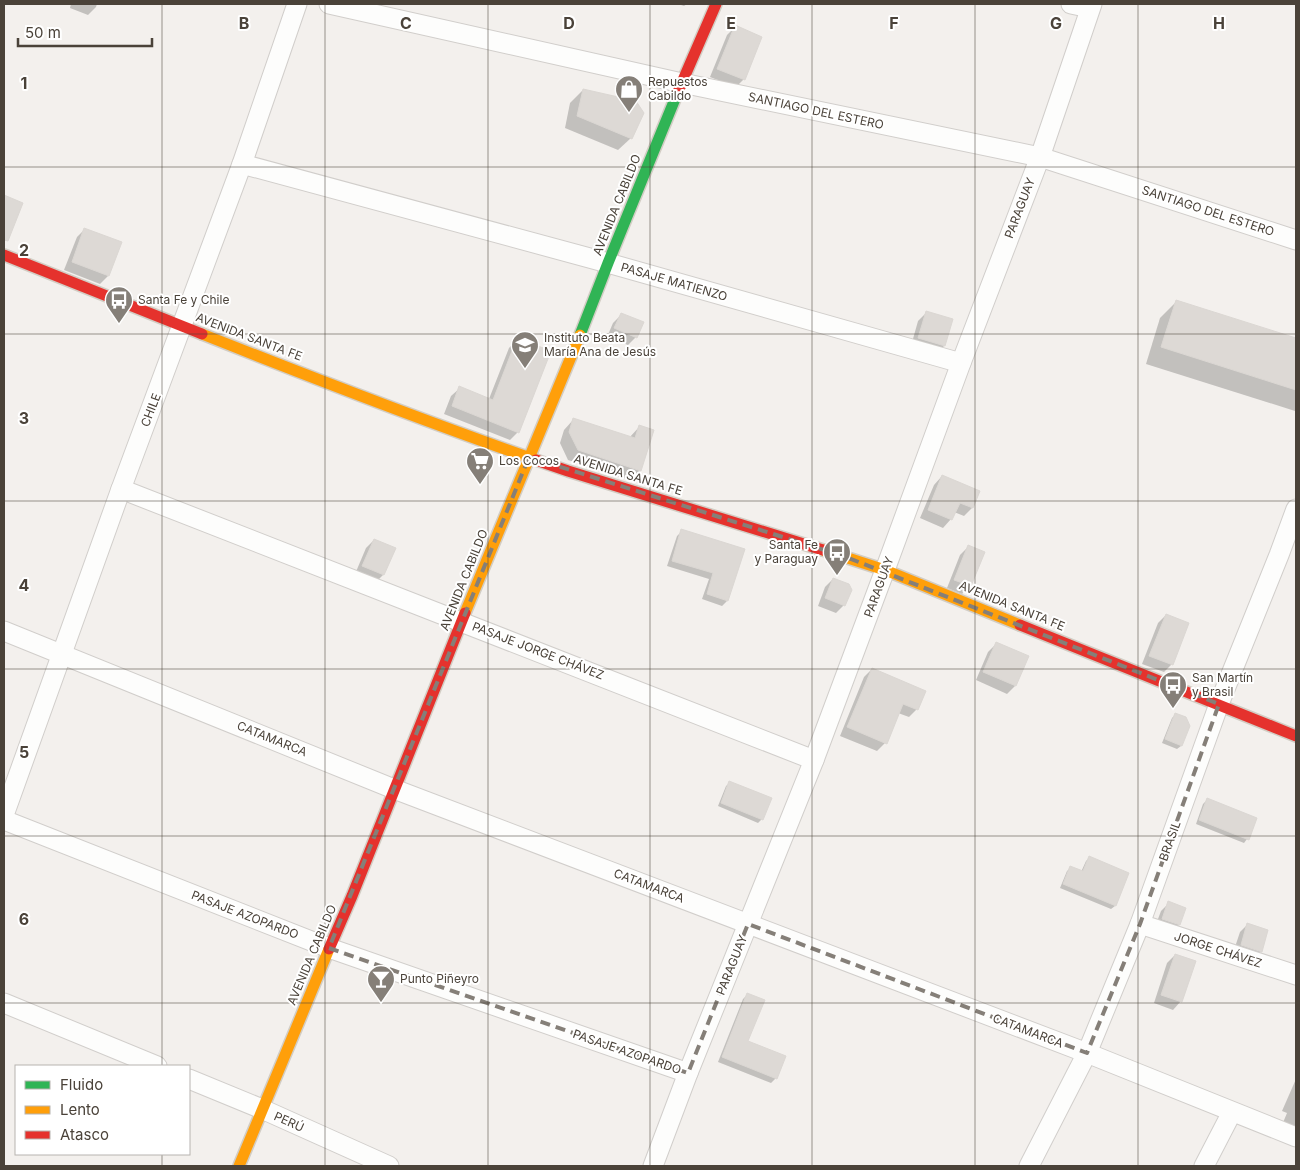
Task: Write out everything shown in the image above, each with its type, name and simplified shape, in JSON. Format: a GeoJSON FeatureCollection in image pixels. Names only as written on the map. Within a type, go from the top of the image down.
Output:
{"type":"FeatureCollection","features":[{"type":"Feature","properties":{"kind":"street","name":"CHILE"},"geometry":{"type":"LineString","coordinates":[[4,816],[121,489],[242,164],[297,4]]}},
{"type":"Feature","properties":{"kind":"street","name":"SANTIAGO DEL ESTERO"},"geometry":{"type":"LineString","coordinates":[[329,4],[682,83],[1040,157],[1296,240]]}},
{"type":"Feature","properties":{"kind":"street","name":"AVENIDA CABILDO"},"geometry":{"type":"LineString","coordinates":[[239,1166],[352,896],[608,263],[716,4]]}},
{"type":"Feature","properties":{"kind":"street"},"geometry":{"type":"LineString","coordinates":[[1071,4],[1091,6]]}},
{"type":"Feature","properties":{"kind":"street","name":"PARAGUAY"},"geometry":{"type":"LineString","coordinates":[[653,1166],[688,1073],[814,760],[961,363],[1040,157],[1091,6]]}},
{"type":"Feature","properties":{"kind":"street","name":"PASAJE MATIENZO"},"geometry":{"type":"LineString","coordinates":[[242,164],[608,263],[961,363]]}},
{"type":"Feature","properties":{"kind":"street","name":"AVENIDA SANTA FE"},"geometry":{"type":"LineString","coordinates":[[4,255],[182,326],[493,445],[568,471],[885,570],[1296,736]]}},
{"type":"Feature","properties":{"kind":"street","name":"PASAJE JORGE CHÁVEZ"},"geometry":{"type":"LineString","coordinates":[[121,489],[814,760]]}},
{"type":"Feature","properties":{"kind":"street","name":"BRASIL"},"geometry":{"type":"LineString","coordinates":[[1028,1166],[1087,1053],[1140,924],[1219,704],[1288,558],[1296,509]]}},
{"type":"Feature","properties":{"kind":"street","name":"CATAMARCA"},"geometry":{"type":"LineString","coordinates":[[4,631],[394,789],[1087,1053],[1296,1137]]}},
{"type":"Feature","properties":{"kind":"street","name":"PASAJE AZOPARDO"},"geometry":{"type":"LineString","coordinates":[[4,820],[329,948],[688,1073]]}},
{"type":"Feature","properties":{"kind":"street","name":"JORGE CHÁVEZ"},"geometry":{"type":"LineString","coordinates":[[1140,924],[1296,975]]}},
{"type":"Feature","properties":{"kind":"street"},"geometry":{"type":"LineString","coordinates":[[4,1003],[155,1065]]}},
{"type":"Feature","properties":{"kind":"street","name":"PERÚ"},"geometry":{"type":"LineString","coordinates":[[190,1079],[262,1109],[389,1166]]}},
{"type":"Feature","properties":{"kind":"street"},"geometry":{"type":"LineString","coordinates":[[1204,1166],[1232,1112]]}},
{"type":"Feature","properties":{"kind":"highlighted area"},"geometry":{"type":"Polygon","coordinates":[[[529,457],[846,557],[1219,704],[1140,924],[1087,1053],[748,924],[688,1073],[329,948],[529,457]]]}},
{"type":"Feature","properties":{"kind":"building"},"geometry":{"type":"Polygon","coordinates":[[[735,25],[762,37],[745,80],[717,69],[735,25]]]}},
{"type":"Feature","properties":{"kind":"building"},"geometry":{"type":"Polygon","coordinates":[[[583,89],[636,101],[644,113],[632,139],[577,116],[583,89]]]}},
{"type":"Feature","properties":{"kind":"building"},"geometry":{"type":"Polygon","coordinates":[[[4,195],[23,203],[8,241],[4,240],[4,195]]]}},
{"type":"Feature","properties":{"kind":"building"},"geometry":{"type":"Polygon","coordinates":[[[84,228],[122,242],[109,276],[72,262],[84,228]]]}},
{"type":"Feature","properties":{"kind":"building"},"geometry":{"type":"Polygon","coordinates":[[[1176,300],[1296,338],[1296,390],[1161,347],[1176,300]]]}},
{"type":"Feature","properties":{"kind":"building"},"geometry":{"type":"Polygon","coordinates":[[[926,311],[953,319],[945,346],[918,338],[926,311]]]}},
{"type":"Feature","properties":{"kind":"building"},"geometry":{"type":"Polygon","coordinates":[[[621,313],[644,322],[637,338],[614,328],[621,313]]]}},
{"type":"Feature","properties":{"kind":"building","name":"Instituto Beata María Ana de Jesús"},"geometry":{"type":"Polygon","coordinates":[[[517,338],[551,351],[519,433],[452,406],[459,386],[493,400],[517,338]]]}},
{"type":"Feature","properties":{"kind":"building"},"geometry":{"type":"Polygon","coordinates":[[[573,418],[635,438],[639,425],[654,430],[641,471],[578,450],[569,432],[573,418]]]}},
{"type":"Feature","properties":{"kind":"building"},"geometry":{"type":"Polygon","coordinates":[[[942,475],[980,491],[973,508],[960,503],[952,520],[928,510],[942,475]]]}},
{"type":"Feature","properties":{"kind":"building"},"geometry":{"type":"Polygon","coordinates":[[[681,529],[745,549],[728,601],[707,594],[713,573],[672,561],[681,529]]]}},
{"type":"Feature","properties":{"kind":"building"},"geometry":{"type":"Polygon","coordinates":[[[374,539],[396,548],[384,575],[362,566],[374,539]]]}},
{"type":"Feature","properties":{"kind":"building"},"geometry":{"type":"Polygon","coordinates":[[[968,545],[985,552],[971,586],[954,580],[968,545]]]}},
{"type":"Feature","properties":{"kind":"building"},"geometry":{"type":"Polygon","coordinates":[[[833,578],[849,584],[852,590],[845,606],[825,598],[833,578]]]}},
{"type":"Feature","properties":{"kind":"building"},"geometry":{"type":"Polygon","coordinates":[[[1166,614],[1189,623],[1173,665],[1149,656],[1166,614]]]}},
{"type":"Feature","properties":{"kind":"building"},"geometry":{"type":"Polygon","coordinates":[[[996,642],[1029,656],[1016,686],[983,672],[996,642]]]}},
{"type":"Feature","properties":{"kind":"building"},"geometry":{"type":"Polygon","coordinates":[[[872,668],[926,691],[918,710],[903,704],[887,744],[847,727],[872,668]]]}},
{"type":"Feature","properties":{"kind":"building"},"geometry":{"type":"Polygon","coordinates":[[[1175,713],[1186,717],[1190,726],[1182,746],[1165,739],[1175,713]]]}},
{"type":"Feature","properties":{"kind":"building"},"geometry":{"type":"Polygon","coordinates":[[[729,781],[772,798],[763,820],[721,803],[729,781]]]}},
{"type":"Feature","properties":{"kind":"building"},"geometry":{"type":"Polygon","coordinates":[[[1207,798],[1257,818],[1249,840],[1199,820],[1207,798]]]}},
{"type":"Feature","properties":{"kind":"building"},"geometry":{"type":"Polygon","coordinates":[[[1089,856],[1129,873],[1116,906],[1063,884],[1070,866],[1083,871],[1089,856]]]}},
{"type":"Feature","properties":{"kind":"building"},"geometry":{"type":"Polygon","coordinates":[[[1168,901],[1186,908],[1180,925],[1162,919],[1168,901]]]}},
{"type":"Feature","properties":{"kind":"building"},"geometry":{"type":"Polygon","coordinates":[[[1247,923],[1268,930],[1262,952],[1241,945],[1247,923]]]}},
{"type":"Feature","properties":{"kind":"building"},"geometry":{"type":"Polygon","coordinates":[[[1175,954],[1196,961],[1182,1002],[1161,995],[1175,954]]]}},
{"type":"Feature","properties":{"kind":"building"},"geometry":{"type":"Polygon","coordinates":[[[747,993],[765,1000],[748,1041],[786,1056],[777,1079],[722,1057],[747,993]]]}},
{"type":"Feature","properties":{"kind":"traffic: fast"},"geometry":{"type":"LineString","coordinates":[[580,335],[677,94]]}},
{"type":"Feature","properties":{"kind":"traffic: slow"},"geometry":{"type":"LineString","coordinates":[[202,334],[369,399],[536,460]]}},
{"type":"Feature","properties":{"kind":"traffic: slow"},"geometry":{"type":"LineString","coordinates":[[465,613],[580,335]]}},
{"type":"Feature","properties":{"kind":"traffic: slow"},"geometry":{"type":"LineString","coordinates":[[823,550],[885,570],[1020,625]]}},
{"type":"Feature","properties":{"kind":"traffic: slow"},"geometry":{"type":"LineString","coordinates":[[239,1166],[329,949]]}},
{"type":"Feature","properties":{"kind":"traffic: jam"},"geometry":{"type":"LineString","coordinates":[[677,94],[716,4]]}},
{"type":"Feature","properties":{"kind":"traffic: jam"},"geometry":{"type":"LineString","coordinates":[[4,255],[202,334]]}},
{"type":"Feature","properties":{"kind":"traffic: jam"},"geometry":{"type":"LineString","coordinates":[[536,460],[823,550]]}},
{"type":"Feature","properties":{"kind":"traffic: jam"},"geometry":{"type":"LineString","coordinates":[[329,949],[465,613]]}},
{"type":"Feature","properties":{"kind":"traffic: jam"},"geometry":{"type":"LineString","coordinates":[[1020,625],[1296,736]]}},
{"type":"Feature","properties":{"kind":"place","name":"Repuestos Cabildo"},"geometry":{"type":"Point","coordinates":[629,113]}},
{"type":"Feature","properties":{"kind":"place","name":"Santa Fe y Chile"},"geometry":{"type":"Point","coordinates":[119,324]}},
{"type":"Feature","properties":{"kind":"place","name":"Instituto Beata María Ana de Jesús"},"geometry":{"type":"Point","coordinates":[525,369]}},
{"type":"Feature","properties":{"kind":"place","name":"Los Cocos"},"geometry":{"type":"Point","coordinates":[480,485]}},
{"type":"Feature","properties":{"kind":"place","name":"Santa Fe y Paraguay"},"geometry":{"type":"Point","coordinates":[837,576]}},
{"type":"Feature","properties":{"kind":"place","name":"San Martín y Brasil"},"geometry":{"type":"Point","coordinates":[1173,709]}},
{"type":"Feature","properties":{"kind":"place","name":"Punto Piñeyro"},"geometry":{"type":"Point","coordinates":[381,1003]}}]}
